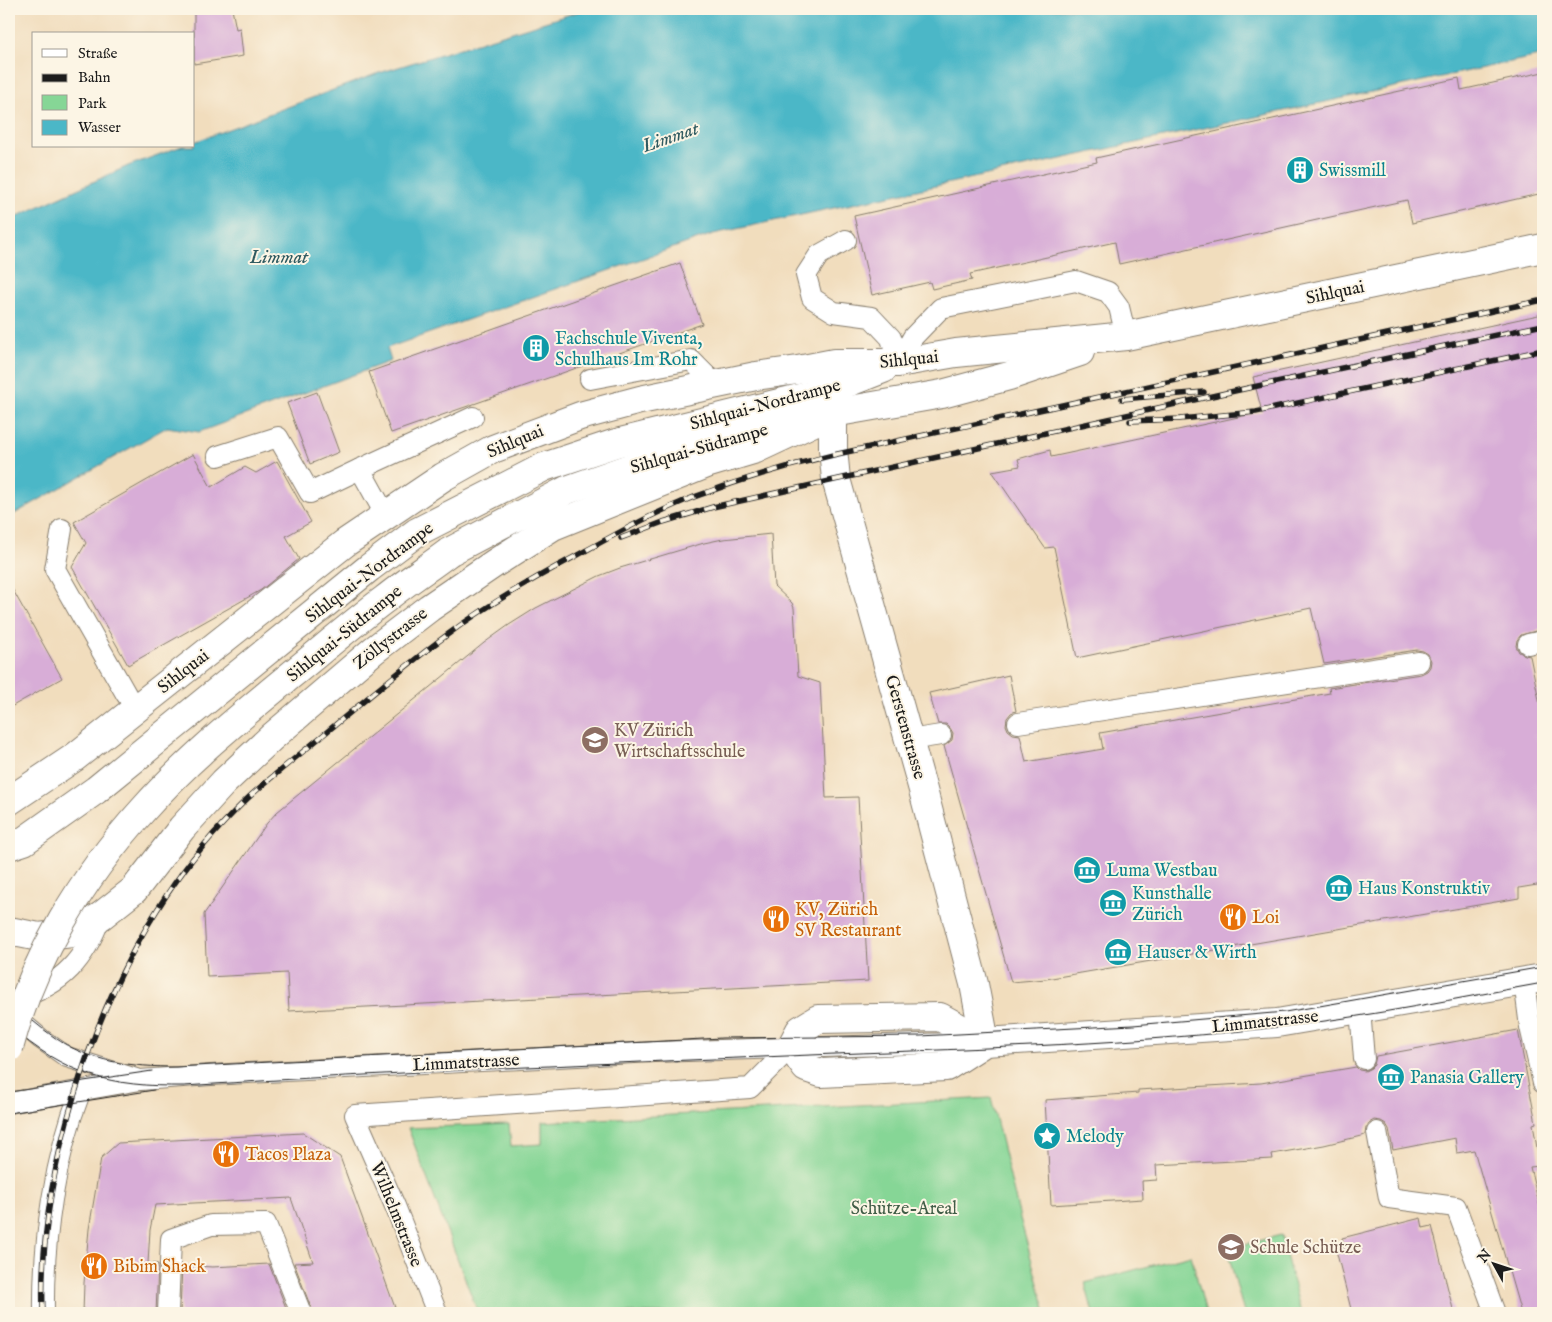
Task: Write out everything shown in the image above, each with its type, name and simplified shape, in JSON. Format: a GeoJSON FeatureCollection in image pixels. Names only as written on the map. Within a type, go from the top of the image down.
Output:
{"type":"FeatureCollection","features":[{"type":"Feature","properties":{"kind":"street","name":"Sihlquai"},"geometry":{"type":"LineString","coordinates":[[9,801],[75,757],[345,542],[386,514],[442,477],[493,449],[580,416],[640,400],[715,384],[834,363],[898,363],[956,353],[1126,336],[1543,248]]}},
{"type":"Feature","properties":{"kind":"street","name":"Sihlquai"},"geometry":{"type":"LineString","coordinates":[[833,413],[942,394],[1009,376],[1126,336]]}},
{"type":"Feature","properties":{"kind":"street","name":"Sihlquai-Nordrampe"},"geometry":{"type":"LineString","coordinates":[[9,846],[24,841],[96,790],[369,568],[417,532],[544,467],[616,443],[824,392],[898,363]]}},
{"type":"Feature","properties":{"kind":"street","name":"Sihlquai-Südrampe"},"geometry":{"type":"LineString","coordinates":[[9,1048],[31,985],[50,943],[78,894],[109,850],[143,809],[185,766],[228,727],[385,598],[449,552],[567,490],[722,437],[833,413]]}},
{"type":"Feature","properties":{"kind":"street","name":"Gerstenstrasse"},"geometry":{"type":"LineString","coordinates":[[833,413],[832,442],[836,479],[909,740],[974,984],[985,1042]]}},
{"type":"Feature","properties":{"kind":"street","name":"Zöllystrasse"},"geometry":{"type":"LineString","coordinates":[[9,931],[39,937],[72,933],[101,916],[134,890],[182,828],[224,782],[272,737],[374,650],[429,608],[553,526],[709,463],[756,449],[833,413]]}},
{"type":"Feature","properties":{"kind":"street","name":"Limmatstrasse"},"geometry":{"type":"LineString","coordinates":[[791,1047],[806,1068],[821,1074],[946,1067],[985,1042],[1277,1023],[1533,980]]}},
{"type":"Feature","properties":{"kind":"street"},"geometry":{"type":"LineString","coordinates":[[791,1047],[800,1030],[818,1019],[940,1018],[985,1042]]}},
{"type":"Feature","properties":{"kind":"lane"},"geometry":{"type":"LineString","coordinates":[[846,240],[819,255],[806,276],[812,298],[834,312],[871,317],[891,338],[898,363]]}},
{"type":"Feature","properties":{"kind":"lane"},"geometry":{"type":"LineString","coordinates":[[898,363],[913,337],[941,308],[1076,281],[1108,292],[1119,307],[1126,336]]}},
{"type":"Feature","properties":{"kind":"lane"},"geometry":{"type":"LineString","coordinates":[[590,379],[691,360],[715,384]]}},
{"type":"Feature","properties":{"kind":"lane"},"geometry":{"type":"LineString","coordinates":[[218,456],[278,437],[310,493],[473,417]]}},
{"type":"Feature","properties":{"kind":"lane"},"geometry":{"type":"LineString","coordinates":[[360,469],[386,514]]}},
{"type":"Feature","properties":{"kind":"lane"},"geometry":{"type":"LineString","coordinates":[[62,529],[55,569],[126,694],[136,708]]}},
{"type":"Feature","properties":{"kind":"lane"},"geometry":{"type":"LineString","coordinates":[[1018,723],[1419,662]]}},
{"type":"Feature","properties":{"kind":"lane"},"geometry":{"type":"LineString","coordinates":[[909,740],[941,735]]}},
{"type":"Feature","properties":{"kind":"lane"},"geometry":{"type":"LineString","coordinates":[[9,1000],[34,993],[52,984],[68,971],[86,949],[101,916]]}},
{"type":"Feature","properties":{"kind":"lane"},"geometry":{"type":"LineString","coordinates":[[1533,980],[1530,1027],[1543,1083]]}},
{"type":"Feature","properties":{"kind":"lane"},"geometry":{"type":"LineString","coordinates":[[1360,1009],[1364,1059]]}},
{"type":"Feature","properties":{"kind":"lane"},"geometry":{"type":"LineString","coordinates":[[9,1012],[41,1039],[67,1057],[140,1080]]}},
{"type":"Feature","properties":{"kind":"lane","name":"Limmatstrasse"},"geometry":{"type":"LineString","coordinates":[[9,1103],[140,1080],[654,1052],[791,1047]]}},
{"type":"Feature","properties":{"kind":"lane","name":"Wilhelmstrasse"},"geometry":{"type":"LineString","coordinates":[[437,1313],[395,1206],[355,1115],[750,1088],[791,1047]]}},
{"type":"Feature","properties":{"kind":"lane"},"geometry":{"type":"LineString","coordinates":[[44,1313],[45,1256],[50,1216],[63,1151],[81,1090]]}},
{"type":"Feature","properties":{"kind":"lane"},"geometry":{"type":"LineString","coordinates":[[1377,1132],[1389,1198],[1456,1207],[1495,1313]]}},
{"type":"Feature","properties":{"kind":"lane"},"geometry":{"type":"LineString","coordinates":[[168,1313],[171,1239],[211,1225],[266,1224],[301,1313]]}},
{"type":"Feature","properties":{"kind":"green space","name":"Schütze-Areal"},"geometry":{"type":"Polygon","coordinates":[[[991,1098],[1020,1218],[1046,1313],[478,1313],[408,1128],[509,1124],[511,1146],[542,1144],[542,1122],[991,1098]]]}},
{"type":"Feature","properties":{"kind":"green space"},"geometry":{"type":"Polygon","coordinates":[[[1281,1235],[1301,1313],[1244,1313],[1227,1249],[1281,1235]]]}},
{"type":"Feature","properties":{"kind":"green space"},"geometry":{"type":"Polygon","coordinates":[[[1191,1255],[1206,1313],[1093,1313],[1085,1283],[1191,1255]]]}},
{"type":"Feature","properties":{"kind":"water","name":"Limmat"},"geometry":{"type":"Polygon","coordinates":[[[587,9],[1543,9],[1543,55],[713,234],[387,348],[391,361],[199,432],[167,427],[9,517],[9,220],[128,166],[177,148],[195,148],[195,142],[376,74],[587,9]]]}},
{"type":"Feature","properties":{"kind":"building"},"geometry":{"type":"Polygon","coordinates":[[[194,9],[232,9],[236,29],[240,28],[243,56],[195,64],[194,9]]]}},
{"type":"Feature","properties":{"kind":"building","name":"Swissmill"},"geometry":{"type":"Polygon","coordinates":[[[1543,72],[1543,193],[1412,223],[1407,200],[1119,264],[1115,242],[970,274],[972,280],[932,289],[930,282],[872,295],[854,216],[1097,162],[1096,158],[1459,78],[1461,90],[1543,72]]]}},
{"type":"Feature","properties":{"kind":"building","name":"Fachschule Viventa, Schulhaus Im Rohr"},"geometry":{"type":"Polygon","coordinates":[[[680,263],[702,324],[391,433],[369,372],[680,263]]]}},
{"type":"Feature","properties":{"kind":"building"},"geometry":{"type":"Polygon","coordinates":[[[1543,314],[1543,629],[1521,635],[1517,640],[1516,646],[1519,652],[1530,656],[1543,720],[1543,884],[1519,888],[1519,898],[1046,979],[1011,982],[944,746],[952,740],[953,733],[946,724],[938,724],[929,693],[1009,675],[1016,711],[1007,718],[1006,725],[1013,734],[1020,735],[1026,762],[1103,749],[1100,733],[1330,693],[1329,688],[1421,674],[1427,671],[1431,661],[1428,654],[1417,650],[1324,664],[1311,608],[1077,658],[1054,547],[1045,548],[992,471],[1020,466],[1018,459],[1050,450],[1051,457],[1262,412],[1253,377],[1543,314]]]}},
{"type":"Feature","properties":{"kind":"building"},"geometry":{"type":"Polygon","coordinates":[[[317,392],[339,452],[310,464],[287,403],[317,392]]]}},
{"type":"Feature","properties":{"kind":"building"},"geometry":{"type":"Polygon","coordinates":[[[193,454],[211,487],[245,467],[256,473],[277,461],[311,522],[286,536],[299,559],[261,590],[128,665],[72,567],[86,543],[74,522],[193,454]]]}},
{"type":"Feature","properties":{"kind":"building","name":"KV Zürich Wirtschaftsschule"},"geometry":{"type":"Polygon","coordinates":[[[771,534],[774,586],[792,603],[794,608],[798,676],[820,683],[826,798],[858,797],[868,981],[289,1011],[287,973],[207,977],[204,914],[267,823],[277,812],[484,643],[536,608],[599,576],[620,568],[704,543],[771,534]]]}},
{"type":"Feature","properties":{"kind":"building"},"geometry":{"type":"Polygon","coordinates":[[[9,583],[62,678],[9,708],[9,583]]]}},
{"type":"Feature","properties":{"kind":"building"},"geometry":{"type":"Polygon","coordinates":[[[1518,1030],[1536,1123],[1533,1124],[1540,1166],[1530,1167],[1543,1220],[1543,1313],[1521,1313],[1474,1150],[1457,1153],[1455,1138],[1393,1150],[1389,1129],[1381,1121],[1374,1120],[1369,1123],[1365,1135],[1324,1145],[1272,1154],[1273,1159],[1156,1165],[1157,1180],[1142,1181],[1143,1199],[1051,1205],[1045,1100],[1138,1093],[1138,1090],[1261,1083],[1356,1067],[1359,1070],[1365,1071],[1374,1065],[1376,1056],[1518,1030]]]}},
{"type":"Feature","properties":{"kind":"building"},"geometry":{"type":"Polygon","coordinates":[[[303,1133],[340,1157],[397,1313],[313,1313],[294,1263],[313,1262],[291,1198],[155,1205],[150,1230],[148,1263],[158,1264],[156,1313],[83,1313],[89,1229],[101,1158],[118,1143],[303,1133]]]}},
{"type":"Feature","properties":{"kind":"building"},"geometry":{"type":"Polygon","coordinates":[[[1421,1218],[1423,1228],[1432,1226],[1454,1313],[1352,1313],[1336,1250],[1344,1248],[1342,1238],[1421,1218]]]}},
{"type":"Feature","properties":{"kind":"building"},"geometry":{"type":"Polygon","coordinates":[[[269,1264],[288,1313],[180,1313],[182,1265],[212,1267],[269,1264]]]}},
{"type":"Feature","properties":{"kind":"tram line"},"geometry":{"type":"LineString","coordinates":[[9,1000],[48,1033],[82,1052],[128,1064],[176,1067],[722,1038],[920,1036],[1133,1025],[1285,1012],[1543,967]]}},
{"type":"Feature","properties":{"kind":"tram line"},"geometry":{"type":"LineString","coordinates":[[9,1026],[50,1056],[90,1075],[133,1084],[184,1086],[428,1072],[1004,1047],[1174,1037],[1286,1026],[1351,1017],[1543,983]]}},
{"type":"Feature","properties":{"kind":"tram line"},"geometry":{"type":"LineString","coordinates":[[9,1092],[152,1071]]}},
{"type":"Feature","properties":{"kind":"tram line"},"geometry":{"type":"LineString","coordinates":[[9,1113],[154,1090]]}},
{"type":"Feature","properties":{"kind":"railway"},"geometry":{"type":"LineString","coordinates":[[43,1313],[44,1260],[49,1206],[74,1096],[92,1042],[114,990],[139,941],[166,896],[204,845],[247,799],[402,670],[478,613],[542,574],[649,517],[694,497],[763,474],[833,455],[1543,300]]}},
{"type":"Feature","properties":{"kind":"railway"},"geometry":{"type":"LineString","coordinates":[[621,538],[663,522],[713,507],[1239,390],[1543,325]]}},
{"type":"Feature","properties":{"kind":"railway"},"geometry":{"type":"LineString","coordinates":[[1130,421],[1180,419],[1256,412],[1543,350]]}},
{"type":"Feature","properties":{"kind":"railway"},"geometry":{"type":"LineString","coordinates":[[1122,399],[1204,392]]}},
{"type":"Feature","properties":{"kind":"place","name":"Swissmill"},"geometry":{"type":"Point","coordinates":[1300,170]}},
{"type":"Feature","properties":{"kind":"place","name":"Fachschule Viventa, Schulhaus Im Rohr"},"geometry":{"type":"Point","coordinates":[536,348]}},
{"type":"Feature","properties":{"kind":"place","name":"KV Zürich Wirtschaftsschule"},"geometry":{"type":"Point","coordinates":[595,740]}},
{"type":"Feature","properties":{"kind":"place","name":"Luma Westbau"},"geometry":{"type":"Point","coordinates":[1087,870]}},
{"type":"Feature","properties":{"kind":"place","name":"Haus Konstruktiv"},"geometry":{"type":"Point","coordinates":[1339,888]}},
{"type":"Feature","properties":{"kind":"place","name":"Kunsthalle Zürich"},"geometry":{"type":"Point","coordinates":[1113,903]}},
{"type":"Feature","properties":{"kind":"place","name":"Loi"},"geometry":{"type":"Point","coordinates":[1233,917]}},
{"type":"Feature","properties":{"kind":"place","name":"KV, Zürich SV Restaurant"},"geometry":{"type":"Point","coordinates":[776,919]}},
{"type":"Feature","properties":{"kind":"place","name":"Hauser & Wirth"},"geometry":{"type":"Point","coordinates":[1118,952]}},
{"type":"Feature","properties":{"kind":"place","name":"Panasia Gallery"},"geometry":{"type":"Point","coordinates":[1391,1077]}},
{"type":"Feature","properties":{"kind":"place","name":"Melody"},"geometry":{"type":"Point","coordinates":[1047,1136]}},
{"type":"Feature","properties":{"kind":"place","name":"Tacos Plaza"},"geometry":{"type":"Point","coordinates":[226,1154]}},
{"type":"Feature","properties":{"kind":"place","name":"Schule Schütze"},"geometry":{"type":"Point","coordinates":[1231,1247]}},
{"type":"Feature","properties":{"kind":"place","name":"Bibim Shack"},"geometry":{"type":"Point","coordinates":[94,1266]}}]}
